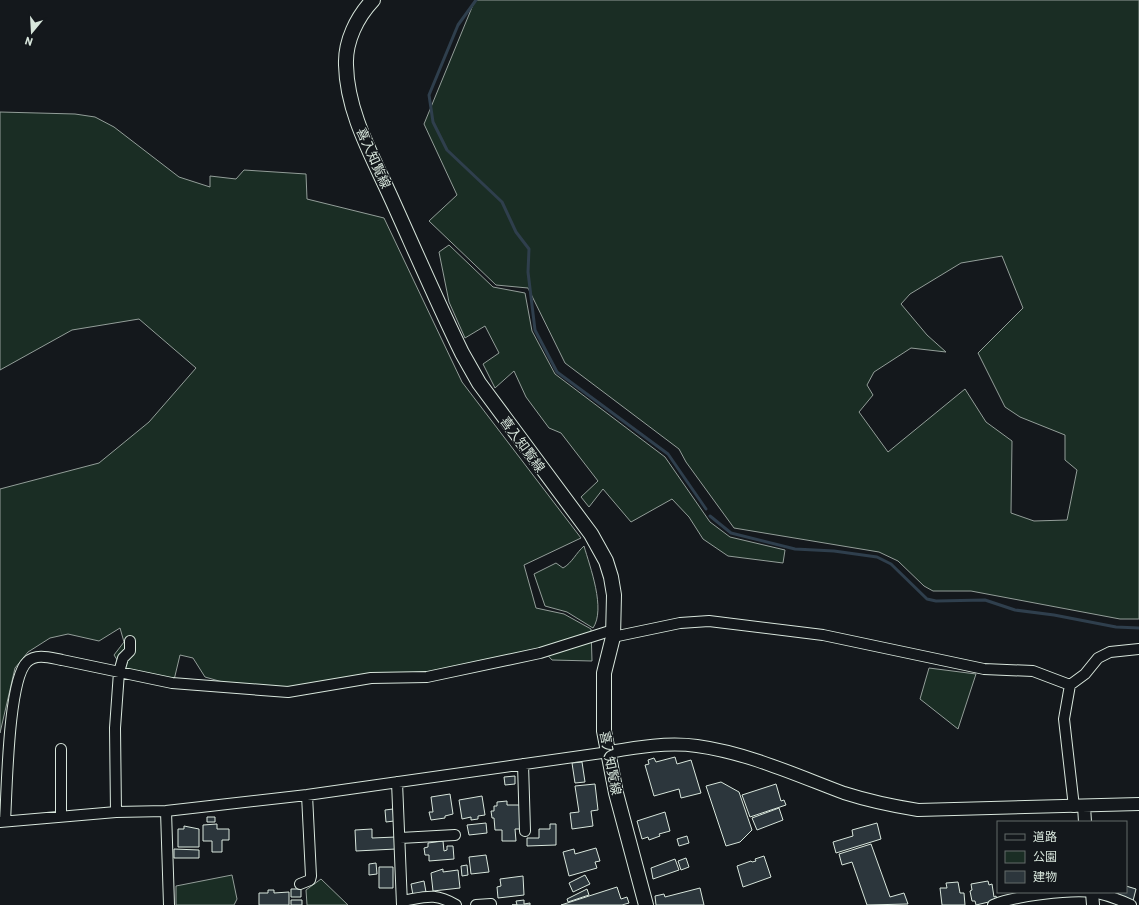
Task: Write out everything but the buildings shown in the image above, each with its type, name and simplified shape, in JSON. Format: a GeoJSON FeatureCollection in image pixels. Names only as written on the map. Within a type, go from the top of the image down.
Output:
{"type":"FeatureCollection","features":[{"type":"Feature","properties":{"kind":"main road","name":"喜入知覧線"},"geometry":{"type":"LineString","coordinates":[[373,0],[360,16],[348,45],[346,77],[349,94],[358,123],[462,353],[479,382],[590,534],[606,561],[611,577],[614,595],[613,634],[604,673],[604,731],[616,793],[646,905]]}},
{"type":"Feature","properties":{"kind":"street"},"geometry":{"type":"LineString","coordinates":[[1070,685],[1033,671],[984,669],[823,636],[709,621],[680,623],[623,634],[613,634],[540,653],[427,677],[371,678],[288,692],[172,683],[47,657],[35,657],[27,661],[22,670],[14,697],[3,821],[116,812],[166,811],[307,795],[609,752],[641,746],[696,745],[734,753],[846,793],[883,804],[918,810],[1139,804]]}},
{"type":"Feature","properties":{"kind":"street"},"geometry":{"type":"LineString","coordinates":[[116,812],[115,728],[119,672],[123,658],[130,650],[130,641]]}},
{"type":"Feature","properties":{"kind":"street"},"geometry":{"type":"LineString","coordinates":[[1085,821],[1079,806],[1064,719],[1070,685],[1085,674],[1098,658],[1110,652],[1139,649]]}},
{"type":"Feature","properties":{"kind":"street"},"geometry":{"type":"LineString","coordinates":[[61,749],[61,816]]}},
{"type":"Feature","properties":{"kind":"street"},"geometry":{"type":"LineString","coordinates":[[522,764],[525,831]]}},
{"type":"Feature","properties":{"kind":"street"},"geometry":{"type":"LineString","coordinates":[[397,782],[402,903],[436,896],[443,897],[456,905]]}},
{"type":"Feature","properties":{"kind":"street"},"geometry":{"type":"LineString","coordinates":[[300,884],[310,880],[311,876],[307,795]]}},
{"type":"Feature","properties":{"kind":"street"},"geometry":{"type":"LineString","coordinates":[[166,811],[169,905]]}},
{"type":"Feature","properties":{"kind":"street"},"geometry":{"type":"LineString","coordinates":[[400,838],[455,835]]}},
{"type":"Feature","properties":{"kind":"street"},"geometry":{"type":"LineString","coordinates":[[992,905],[1019,897],[1077,893]]}},
{"type":"Feature","properties":{"kind":"street"},"geometry":{"type":"LineString","coordinates":[[1092,893],[1093,905]]}},
{"type":"Feature","properties":{"kind":"street"},"geometry":{"type":"LineString","coordinates":[[1095,893],[1131,905]]}},
{"type":"Feature","properties":{"kind":"street"},"geometry":{"type":"LineString","coordinates":[[476,905],[491,904]]}},
{"type":"Feature","properties":{"kind":"green space"},"geometry":{"type":"Polygon","coordinates":[[[475,0],[1139,0],[1139,619],[1120,619],[971,591],[933,591],[924,586],[898,561],[879,552],[734,528],[686,462],[679,449],[565,363],[528,288],[496,285],[429,221],[457,195],[424,124],[475,0]],[[1002,256],[961,263],[910,294],[901,304],[927,335],[946,352],[911,348],[874,372],[867,385],[873,395],[859,412],[888,452],[965,389],[986,422],[1012,441],[1011,513],[1034,521],[1067,520],[1077,470],[1065,460],[1065,435],[1020,417],[1005,407],[978,353],[1023,308],[1002,256]]]}},
{"type":"Feature","properties":{"kind":"green space"},"geometry":{"type":"Polygon","coordinates":[[[0,112],[75,114],[95,117],[114,127],[179,177],[210,187],[210,176],[236,179],[244,170],[306,174],[307,199],[384,218],[462,382],[581,538],[524,565],[536,608],[564,614],[591,629],[592,661],[552,660],[542,649],[428,672],[284,689],[226,683],[205,677],[193,658],[180,655],[174,680],[123,669],[114,655],[124,642],[120,628],[99,641],[68,634],[50,638],[28,652],[15,668],[0,733],[0,489],[99,463],[149,422],[196,368],[139,319],[72,330],[0,370],[0,112]]]}},
{"type":"Feature","properties":{"kind":"green space"},"geometry":{"type":"Polygon","coordinates":[[[449,245],[493,287],[525,293],[532,331],[555,374],[665,457],[710,522],[730,537],[785,550],[783,563],[728,556],[703,539],[689,517],[672,499],[631,522],[603,489],[589,507],[581,497],[598,481],[561,433],[549,428],[526,397],[514,371],[495,388],[483,364],[499,353],[485,326],[465,338],[449,302],[439,252],[449,245]]]}},
{"type":"Feature","properties":{"kind":"green space"},"geometry":{"type":"Polygon","coordinates":[[[584,546],[596,588],[598,610],[597,620],[593,628],[567,612],[545,606],[534,574],[556,563],[563,568],[584,546]]]}},
{"type":"Feature","properties":{"kind":"green space"},"geometry":{"type":"Polygon","coordinates":[[[929,668],[976,674],[958,729],[920,699],[929,668]]]}},
{"type":"Feature","properties":{"kind":"green space"},"geometry":{"type":"Polygon","coordinates":[[[232,875],[237,899],[234,905],[176,905],[176,886],[232,875]]]}},
{"type":"Feature","properties":{"kind":"green space"},"geometry":{"type":"Polygon","coordinates":[[[321,879],[348,905],[307,905],[306,890],[321,879]]]}},
{"type":"Feature","properties":{"kind":"waterway"},"geometry":{"type":"LineString","coordinates":[[476,0],[458,25],[429,95],[433,122],[447,150],[502,202],[516,232],[529,249],[528,272],[535,330],[557,372],[668,454],[706,509]]}},
{"type":"Feature","properties":{"kind":"waterway"},"geometry":{"type":"LineString","coordinates":[[710,516],[731,533],[795,549],[834,551],[877,557],[891,564],[927,599],[936,601],[985,600],[1015,610],[1054,615],[1116,627],[1139,628]]}}]}
